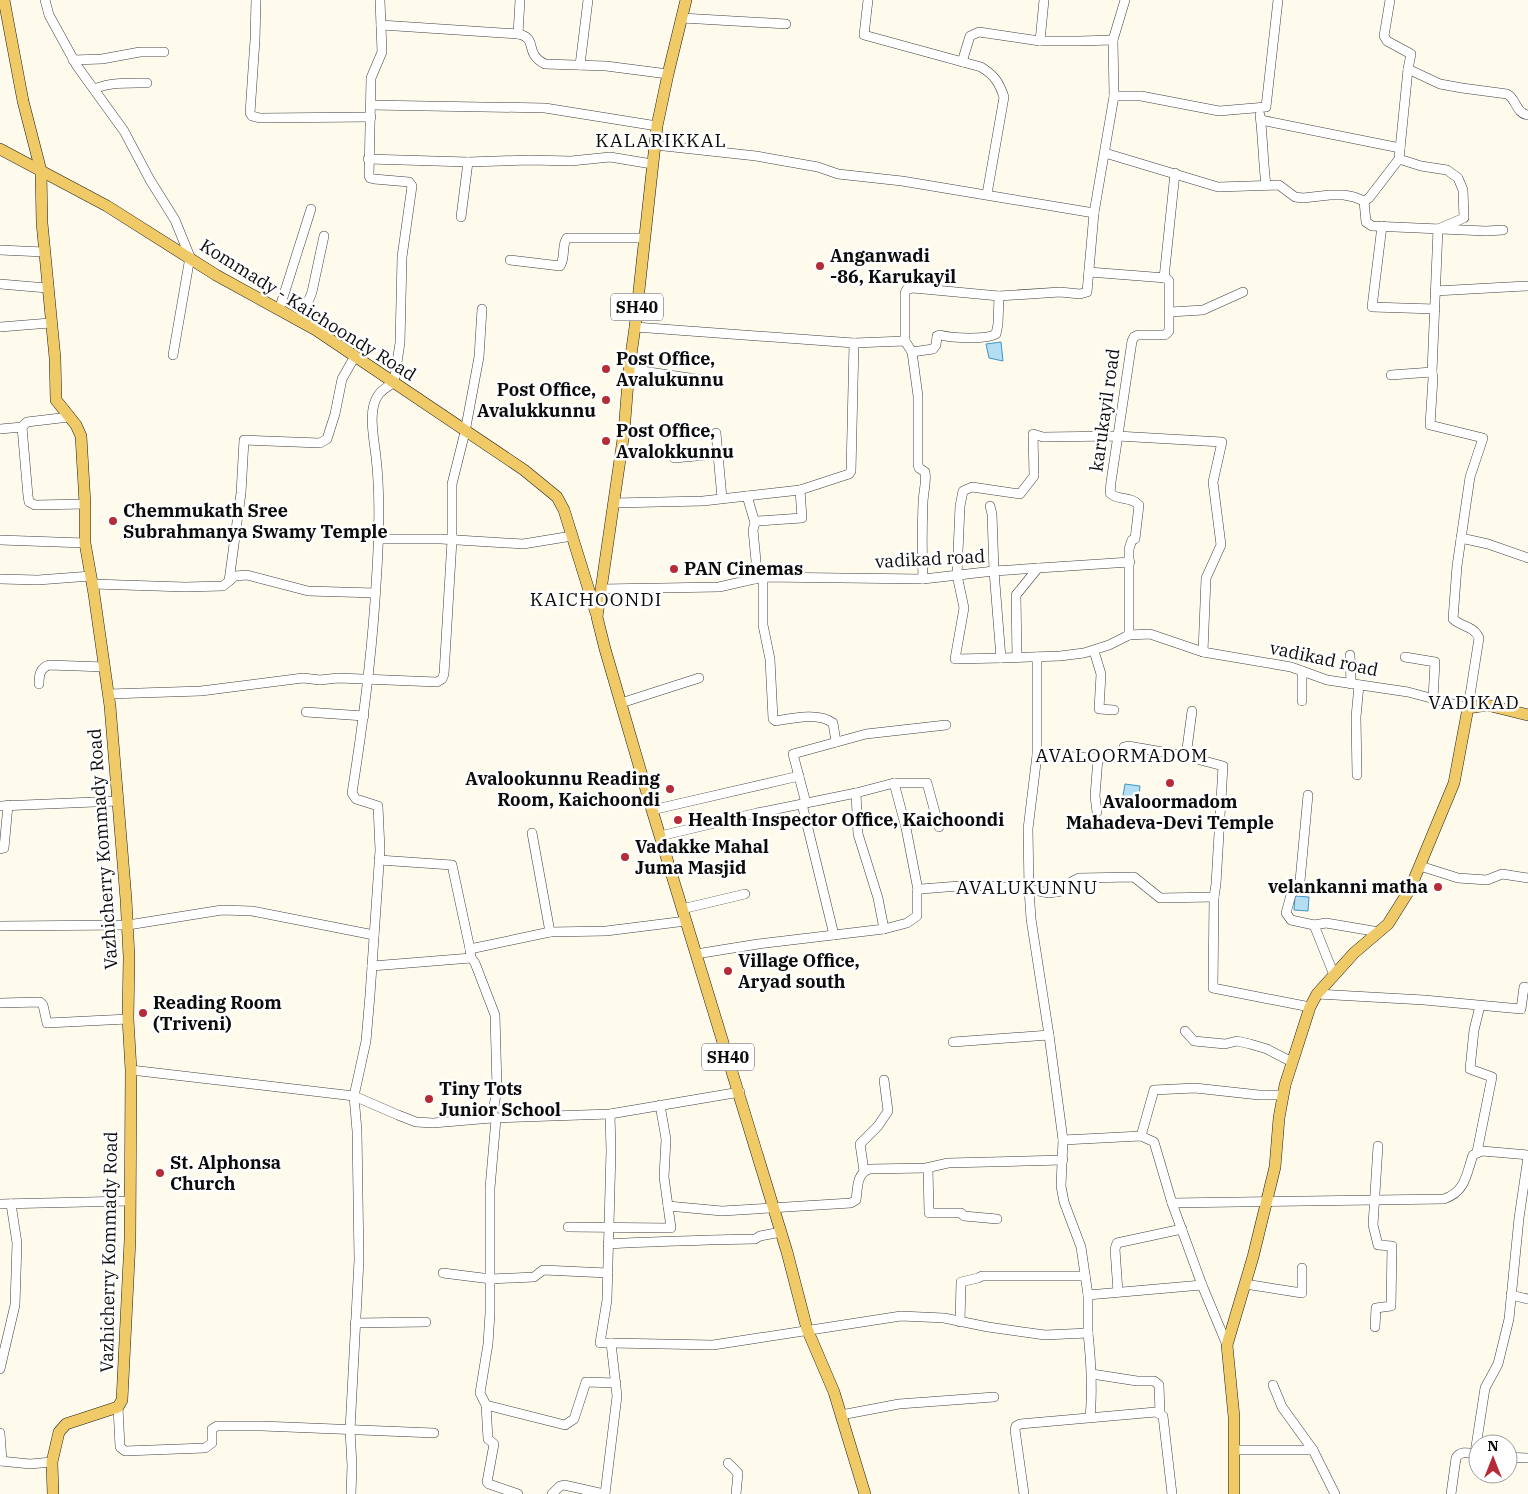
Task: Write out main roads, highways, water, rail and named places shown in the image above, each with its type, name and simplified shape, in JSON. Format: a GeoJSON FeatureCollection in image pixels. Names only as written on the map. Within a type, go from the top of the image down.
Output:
{"type":"FeatureCollection","features":[{"type":"Feature","properties":{"kind":"main road","name":"Vazhicherry Kommady Road"},"geometry":{"type":"LineString","coordinates":[[4,0],[23,101],[41,170],[40,195],[50,323],[55,358],[56,400],[76,425],[81,436],[85,543],[109,694],[128,925],[128,1019],[131,1070],[130,1240],[122,1400],[118,1407],[66,1424],[59,1432],[52,1462],[53,1494]]}},
{"type":"Feature","properties":{"kind":"main road","name":"SH40"},"geometry":{"type":"LineString","coordinates":[[686,0],[657,126],[636,327],[629,370],[624,432],[597,617],[652,810],[740,1092],[808,1329],[834,1392],[865,1494]]}},
{"type":"Feature","properties":{"kind":"main road","name":"Kommady - Kaichoondy Road"},"geometry":{"type":"LineString","coordinates":[[0,149],[107,206],[216,275],[300,322],[355,356],[524,470],[557,497],[564,510],[597,617]]}},
{"type":"Feature","properties":{"kind":"main road"},"geometry":{"type":"LineString","coordinates":[[1234,1494],[1234,1417],[1227,1345],[1275,1167],[1283,1095],[1310,1008],[1317,994],[1354,953],[1388,924],[1410,889],[1454,783],[1468,708],[1487,705],[1528,715]]}},
{"type":"Feature","properties":{"kind":"water"},"geometry":{"type":"Polygon","coordinates":[[[1001,342],[1003,361],[989,358],[986,344],[1001,342]]]}},
{"type":"Feature","properties":{"kind":"water"},"geometry":{"type":"Polygon","coordinates":[[[1125,784],[1140,786],[1138,804],[1122,802],[1125,784]]]}},
{"type":"Feature","properties":{"kind":"water"},"geometry":{"type":"Polygon","coordinates":[[[1295,896],[1309,897],[1308,911],[1294,910],[1295,896]]]}},
{"type":"Feature","properties":{"kind":"place","name":"Anganwadi -86, Karukayil"},"geometry":{"type":"Point","coordinates":[820,266]}},
{"type":"Feature","properties":{"kind":"place","name":"Post Office, Avalukunnu"},"geometry":{"type":"Point","coordinates":[606,369]}},
{"type":"Feature","properties":{"kind":"place","name":"Post Office, Avalukkunnu"},"geometry":{"type":"Point","coordinates":[606,400]}},
{"type":"Feature","properties":{"kind":"place","name":"Post Office, Avalokkunnu"},"geometry":{"type":"Point","coordinates":[606,441]}},
{"type":"Feature","properties":{"kind":"place","name":"Chemmukath Sree Subrahmanya Swamy Temple"},"geometry":{"type":"Point","coordinates":[113,521]}},
{"type":"Feature","properties":{"kind":"place","name":"PAN Cinemas"},"geometry":{"type":"Point","coordinates":[674,569]}},
{"type":"Feature","properties":{"kind":"place","name":"Avaloormadom Mahadeva-Devi Temple"},"geometry":{"type":"Point","coordinates":[1170,783]}},
{"type":"Feature","properties":{"kind":"place","name":"Avalookunnu Reading Room, Kaichoondi"},"geometry":{"type":"Point","coordinates":[670,789]}},
{"type":"Feature","properties":{"kind":"place","name":"Health Inspector Office, Kaichoondi"},"geometry":{"type":"Point","coordinates":[678,820]}},
{"type":"Feature","properties":{"kind":"place","name":"Vadakke Mahal Juma Masjid"},"geometry":{"type":"Point","coordinates":[625,857]}},
{"type":"Feature","properties":{"kind":"place","name":"velankanni matha"},"geometry":{"type":"Point","coordinates":[1438,887]}},
{"type":"Feature","properties":{"kind":"place","name":"Village Office, Aryad south"},"geometry":{"type":"Point","coordinates":[728,971]}},
{"type":"Feature","properties":{"kind":"place","name":"Reading Room (Triveni)"},"geometry":{"type":"Point","coordinates":[143,1013]}},
{"type":"Feature","properties":{"kind":"place","name":"Tiny Tots Junior School"},"geometry":{"type":"Point","coordinates":[429,1099]}},
{"type":"Feature","properties":{"kind":"place","name":"St. Alphonsa Church"},"geometry":{"type":"Point","coordinates":[160,1173]}},
{"type":"Feature","properties":{"kind":"district","name":"KALARIKKAL"},"geometry":{"type":"Point","coordinates":[661,140]}},
{"type":"Feature","properties":{"kind":"district","name":"KAICHOONDI"},"geometry":{"type":"Point","coordinates":[596,599]}},
{"type":"Feature","properties":{"kind":"district","name":"VADIKAD"},"geometry":{"type":"Point","coordinates":[1474,702]}},
{"type":"Feature","properties":{"kind":"district","name":"AVALOORMADOM"},"geometry":{"type":"Point","coordinates":[1122,755]}},
{"type":"Feature","properties":{"kind":"district","name":"AVALUKUNNU"},"geometry":{"type":"Point","coordinates":[1027,887]}}]}
